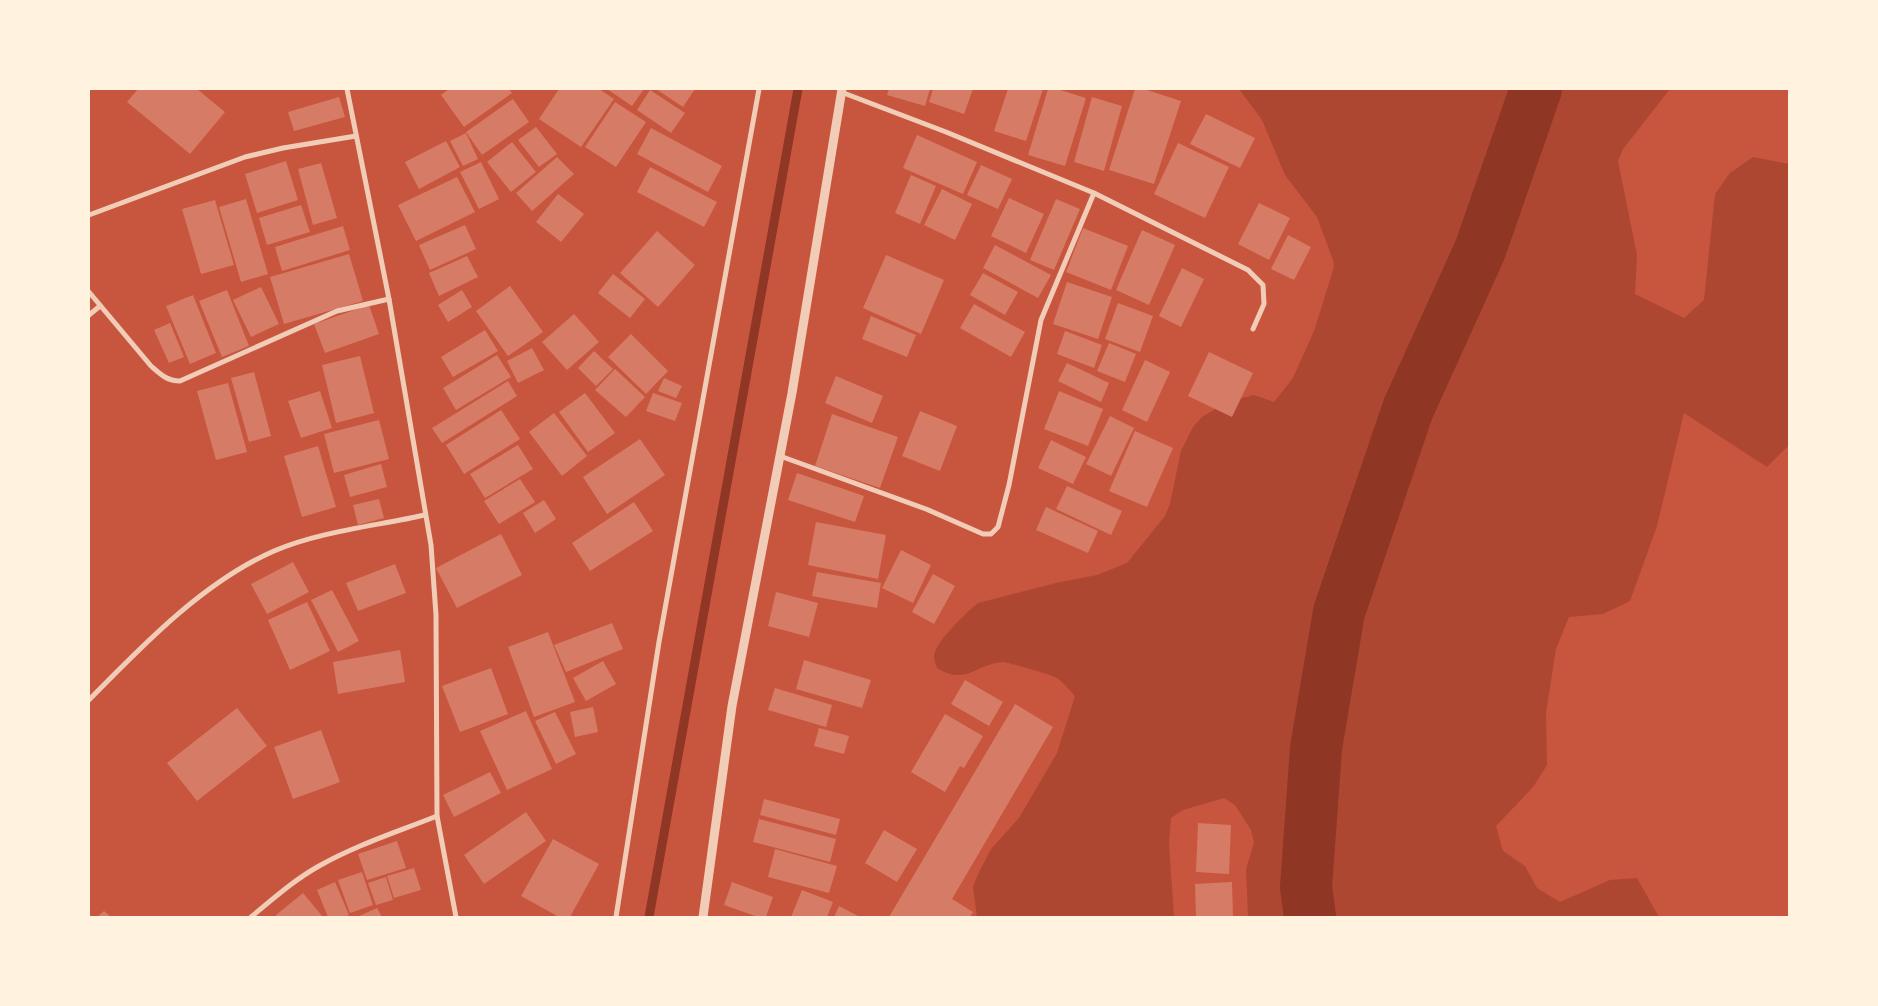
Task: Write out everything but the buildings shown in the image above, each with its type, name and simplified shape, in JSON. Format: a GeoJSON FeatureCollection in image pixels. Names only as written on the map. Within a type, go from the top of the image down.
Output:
{"type":"FeatureCollection","features":[{"type":"Feature","properties":{"kind":"street"},"geometry":{"type":"LineString","coordinates":[[347,89],[389,299],[431,545],[436,614],[437,816],[456,917]]}},
{"type":"Feature","properties":{"kind":"street"},"geometry":{"type":"LineString","coordinates":[[616,917],[659,642],[759,89]]}},
{"type":"Feature","properties":{"kind":"street"},"geometry":{"type":"LineString","coordinates":[[703,917],[732,706],[780,456],[842,90],[1094,193],[1248,270],[1263,284],[1264,304],[1253,329]]}},
{"type":"Feature","properties":{"kind":"street"},"geometry":{"type":"LineString","coordinates":[[89,216],[245,157],[283,148],[356,136]]}},
{"type":"Feature","properties":{"kind":"street"},"geometry":{"type":"LineString","coordinates":[[780,456],[926,509],[983,534],[990,534],[998,528],[1009,485],[1041,320],[1094,193]]}},
{"type":"Feature","properties":{"kind":"street"},"geometry":{"type":"LineString","coordinates":[[89,292],[156,370],[168,379],[180,381],[265,341],[337,311],[389,299]]}},
{"type":"Feature","properties":{"kind":"street"},"geometry":{"type":"LineString","coordinates":[[89,315],[100,306]]}},
{"type":"Feature","properties":{"kind":"street"},"geometry":{"type":"LineString","coordinates":[[89,700],[175,615],[237,572],[274,551],[318,538],[425,515]]}},
{"type":"Feature","properties":{"kind":"street"},"geometry":{"type":"LineString","coordinates":[[251,917],[285,889],[326,862],[437,816]]}},
{"type":"Feature","properties":{"kind":"shaded area"},"geometry":{"type":"Polygon","coordinates":[[[1239,89],[1670,89],[1623,149],[1618,161],[1637,255],[1635,294],[1684,318],[1704,300],[1715,194],[1730,173],[1753,157],[1789,164],[1789,445],[1767,467],[1684,413],[1657,526],[1630,601],[1603,614],[1569,617],[1556,649],[1546,713],[1547,765],[1533,787],[1496,826],[1503,851],[1525,866],[1537,888],[1560,902],[1610,880],[1637,878],[1659,917],[1248,917],[1246,869],[1254,843],[1251,830],[1235,805],[1224,798],[1183,810],[1171,818],[1169,844],[1174,917],[977,917],[973,887],[978,874],[991,849],[1019,818],[1057,753],[1075,696],[1055,677],[1003,662],[985,666],[964,675],[947,673],[937,668],[934,658],[940,643],[952,628],[978,603],[1056,583],[1097,575],[1127,563],[1165,516],[1170,504],[1181,451],[1193,427],[1202,417],[1227,402],[1254,395],[1274,402],[1293,378],[1314,331],[1334,267],[1333,260],[1317,217],[1285,175],[1262,120],[1239,89]]]}},
{"type":"Feature","properties":{"kind":"waterway"},"geometry":{"type":"LineString","coordinates":[[649,917],[798,89]]}},
{"type":"Feature","properties":{"kind":"waterway"},"geometry":{"type":"LineString","coordinates":[[1310,917],[1306,887],[1316,748],[1339,612],[1408,409],[1480,250],[1536,89]]}}]}
